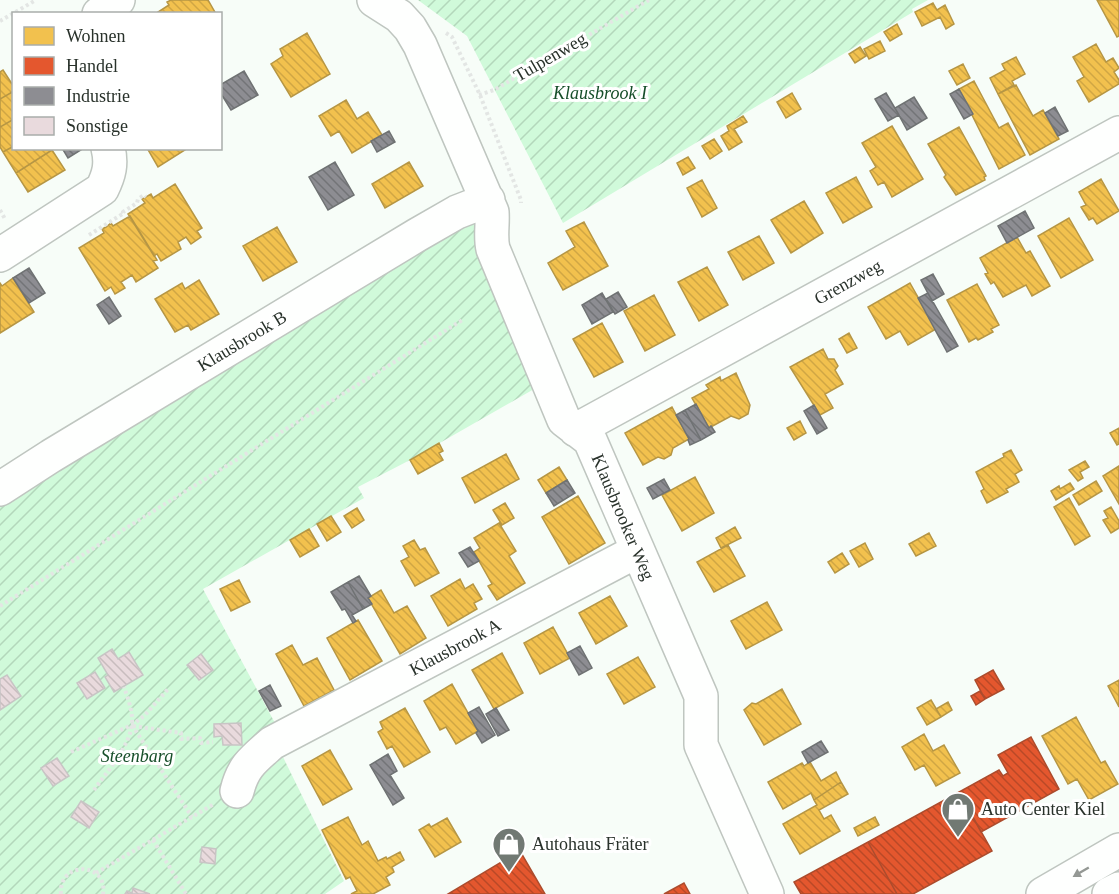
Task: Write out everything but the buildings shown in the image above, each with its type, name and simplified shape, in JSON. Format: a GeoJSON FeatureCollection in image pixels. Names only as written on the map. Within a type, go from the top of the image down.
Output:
{"type":"FeatureCollection","features":[{"type":"Feature","properties":{"kind":"street"},"geometry":{"type":"LineString","coordinates":[[102,12],[118,0]]}},
{"type":"Feature","properties":{"kind":"street","name":"Klausbrooker Weg"},"geometry":{"type":"LineString","coordinates":[[374,0],[388,8],[410,28],[448,106],[492,212],[493,226],[490,237],[493,249],[564,420],[590,440],[701,696],[700,745],[767,894]]}},
{"type":"Feature","properties":{"kind":"street","name":"Grenzweg"},"geometry":{"type":"LineString","coordinates":[[576,430],[1119,133]]}},
{"type":"Feature","properties":{"kind":"street"},"geometry":{"type":"LineString","coordinates":[[0,255],[102,189],[108,178],[111,160],[108,150]]}},
{"type":"Feature","properties":{"kind":"street","name":"Klausbrook B"},"geometry":{"type":"LineString","coordinates":[[0,489],[417,235],[457,212],[488,200]]}},
{"type":"Feature","properties":{"kind":"street","name":"Klausbrook A"},"geometry":{"type":"LineString","coordinates":[[237,791],[241,776],[254,759],[272,743],[637,550]]}},
{"type":"Feature","properties":{"kind":"street"},"geometry":{"type":"LineString","coordinates":[[1043,894],[1119,850]]}},
{"type":"Feature","properties":{"kind":"street"},"geometry":{"type":"LineString","coordinates":[[1110,894],[1119,889]]}},
{"type":"Feature","properties":{"kind":"path"},"geometry":{"type":"LineString","coordinates":[[17,12],[36,0]]}},
{"type":"Feature","properties":{"kind":"path","name":"Tulpenweg"},"geometry":{"type":"LineString","coordinates":[[448,106],[494,90],[648,0]]}},
{"type":"Feature","properties":{"kind":"path"},"geometry":{"type":"LineString","coordinates":[[0,606],[464,319]]}},
{"type":"Feature","properties":{"kind":"path"},"geometry":{"type":"LineString","coordinates":[[94,790],[128,740],[132,726],[131,709],[124,687]]}},
{"type":"Feature","properties":{"kind":"path"},"geometry":{"type":"LineString","coordinates":[[71,752],[132,726],[169,688]]}},
{"type":"Feature","properties":{"kind":"path"},"geometry":{"type":"LineString","coordinates":[[132,726],[181,733],[181,739],[200,738],[201,743],[213,742]]}},
{"type":"Feature","properties":{"kind":"path"},"geometry":{"type":"LineString","coordinates":[[132,726],[192,817]]}},
{"type":"Feature","properties":{"kind":"path"},"geometry":{"type":"LineString","coordinates":[[96,873],[237,791]]}},
{"type":"Feature","properties":{"kind":"path"},"geometry":{"type":"LineString","coordinates":[[153,840],[186,894]]}},
{"type":"Feature","properties":{"kind":"path"},"geometry":{"type":"LineString","coordinates":[[61,894],[61,888],[67,875],[84,868],[96,873],[104,889],[103,894]]}},
{"type":"Feature","properties":{"kind":"green space","name":"Klausbrook I"},"geometry":{"type":"Polygon","coordinates":[[[418,0],[928,0],[912,9],[913,12],[563,223],[467,36],[418,0]]]}},
{"type":"Feature","properties":{"kind":"green space","name":"Steenbarg"},"geometry":{"type":"Polygon","coordinates":[[[486,204],[548,381],[358,487],[364,498],[203,589],[290,751],[283,757],[344,881],[325,894],[0,894],[0,496],[486,204]]]}},
{"type":"Feature","properties":{"kind":"place","name":"Auto Center Kiel"},"geometry":{"type":"Point","coordinates":[958,838]}},
{"type":"Feature","properties":{"kind":"place","name":"Autohaus Fräter"},"geometry":{"type":"Point","coordinates":[509,873]}}]}
